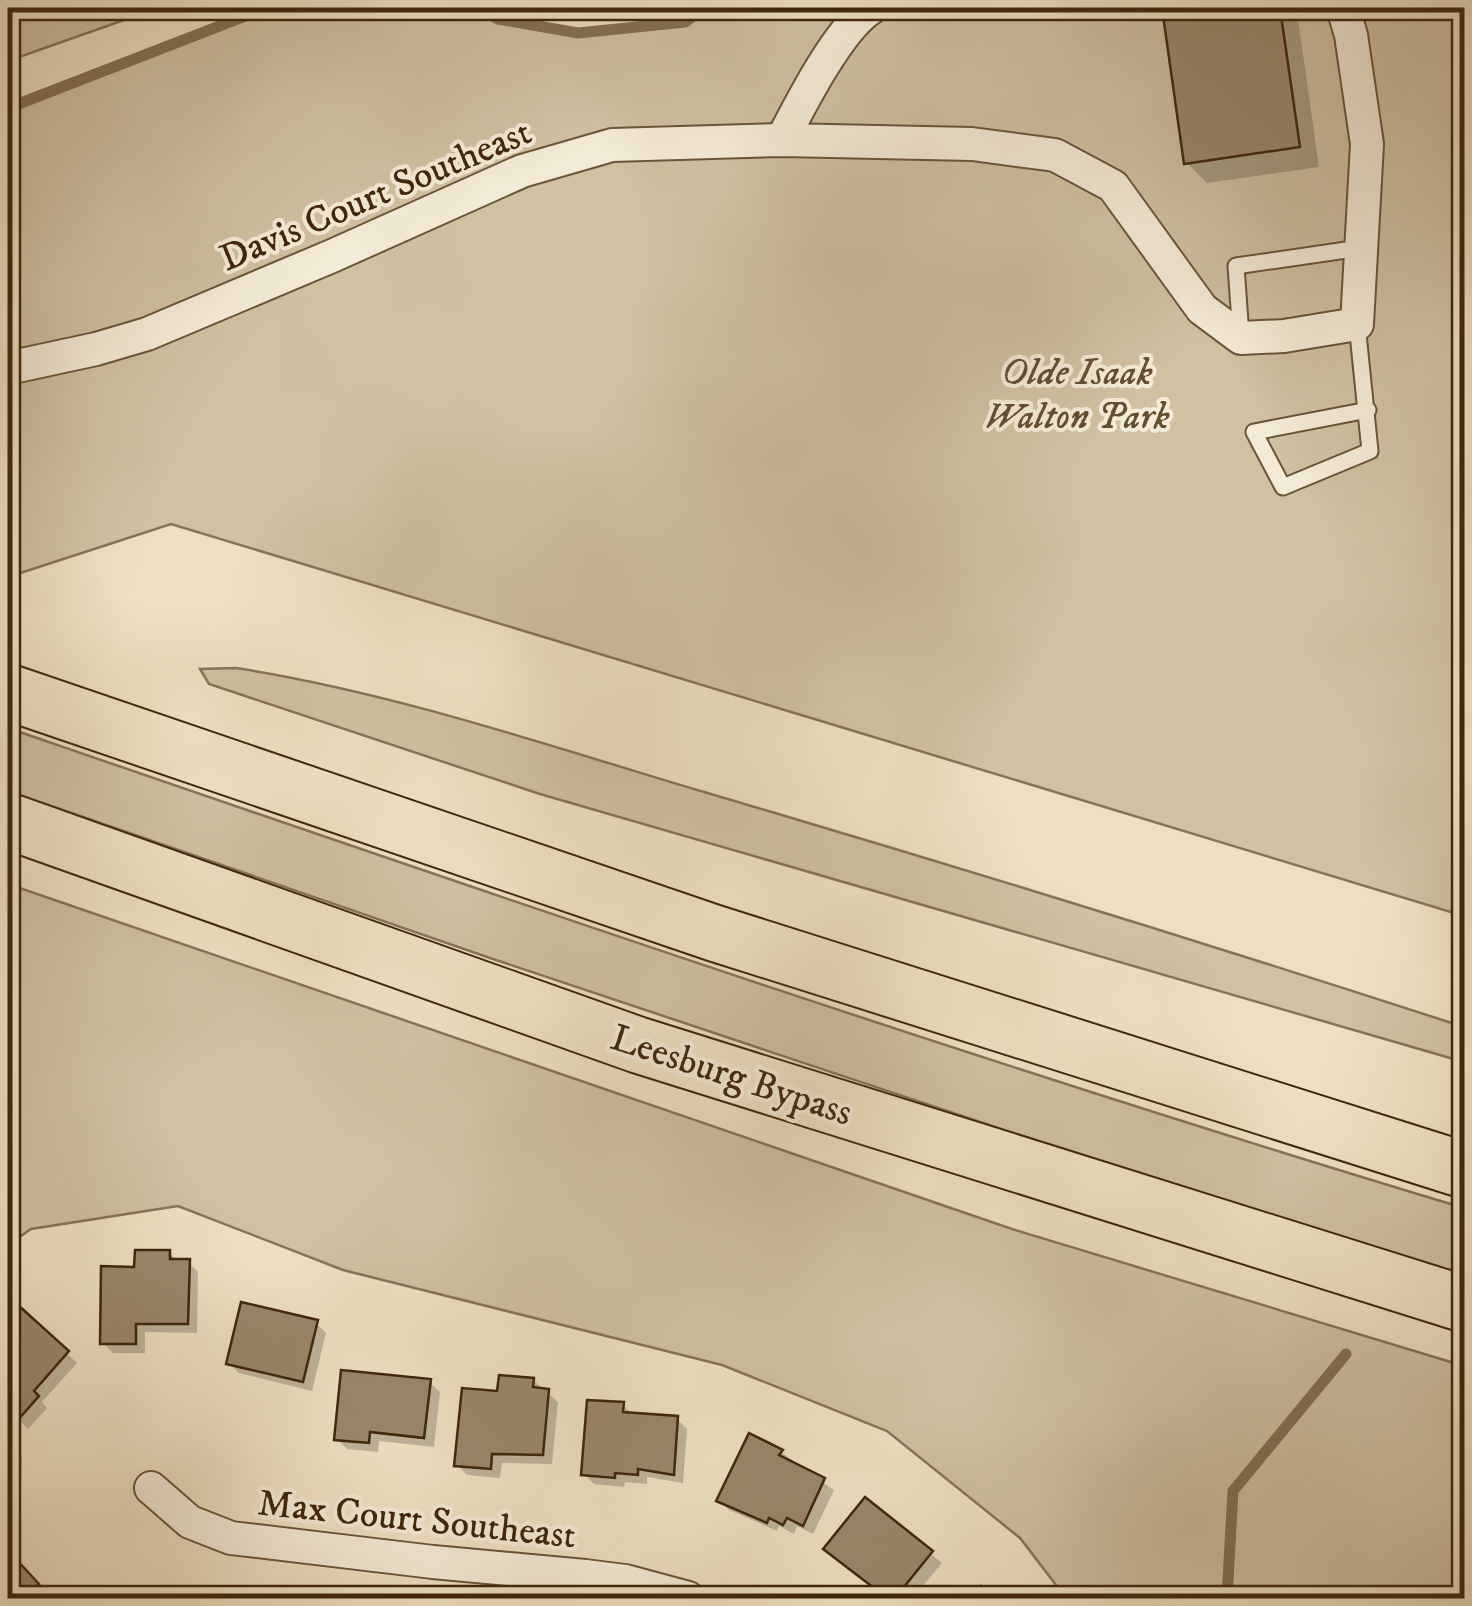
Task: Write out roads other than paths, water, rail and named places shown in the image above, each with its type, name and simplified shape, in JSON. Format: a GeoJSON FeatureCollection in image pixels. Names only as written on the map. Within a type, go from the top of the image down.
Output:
{"type":"FeatureCollection","features":[{"type":"Feature","properties":{"kind":"highway"},"geometry":{"type":"LineString","coordinates":[[8,692],[714,934],[1464,1170]]}},
{"type":"Feature","properties":{"kind":"highway","name":"Leesburg Bypass"},"geometry":{"type":"LineString","coordinates":[[8,821],[638,1045],[1464,1304]]}},
{"type":"Feature","properties":{"kind":"street"},"geometry":{"type":"LineString","coordinates":[[782,140],[817,75],[871,8]]}},
{"type":"Feature","properties":{"kind":"street"},"geometry":{"type":"LineString","coordinates":[[1241,338],[1284,336],[1357,324],[1367,144],[1342,8]]}},
{"type":"Feature","properties":{"kind":"street","name":"Davis Court Southeast"},"geometry":{"type":"LineString","coordinates":[[8,368],[147,334],[522,171],[612,145],[782,140],[972,144],[1055,155],[1113,186],[1202,309],[1241,338]]}},
{"type":"Feature","properties":{"kind":"street","name":"Max Court Southeast"},"geometry":{"type":"LineString","coordinates":[[151,1488],[190,1522],[232,1538],[626,1581],[688,1598]]}},
{"type":"Feature","properties":{"kind":"lane"},"geometry":{"type":"LineString","coordinates":[[1241,338],[1236,266],[1360,248]]}},
{"type":"Feature","properties":{"kind":"lane"},"geometry":{"type":"LineString","coordinates":[[1357,324],[1368,410],[1370,451],[1283,487],[1254,432],[1368,410]]}},
{"type":"Feature","properties":{"kind":"waterway"},"geometry":{"type":"LineString","coordinates":[[8,108],[266,8]]}},
{"type":"Feature","properties":{"kind":"waterway"},"geometry":{"type":"LineString","coordinates":[[480,8],[498,19],[578,33],[685,22],[704,8]]}},
{"type":"Feature","properties":{"kind":"waterway"},"geometry":{"type":"LineString","coordinates":[[1227,1598],[1233,1491],[1346,1354]]}},
{"type":"Feature","properties":{"kind":"park label","name":"Olde Isaak Walton Park"},"geometry":{"type":"Point","coordinates":[1077,393]}}]}
